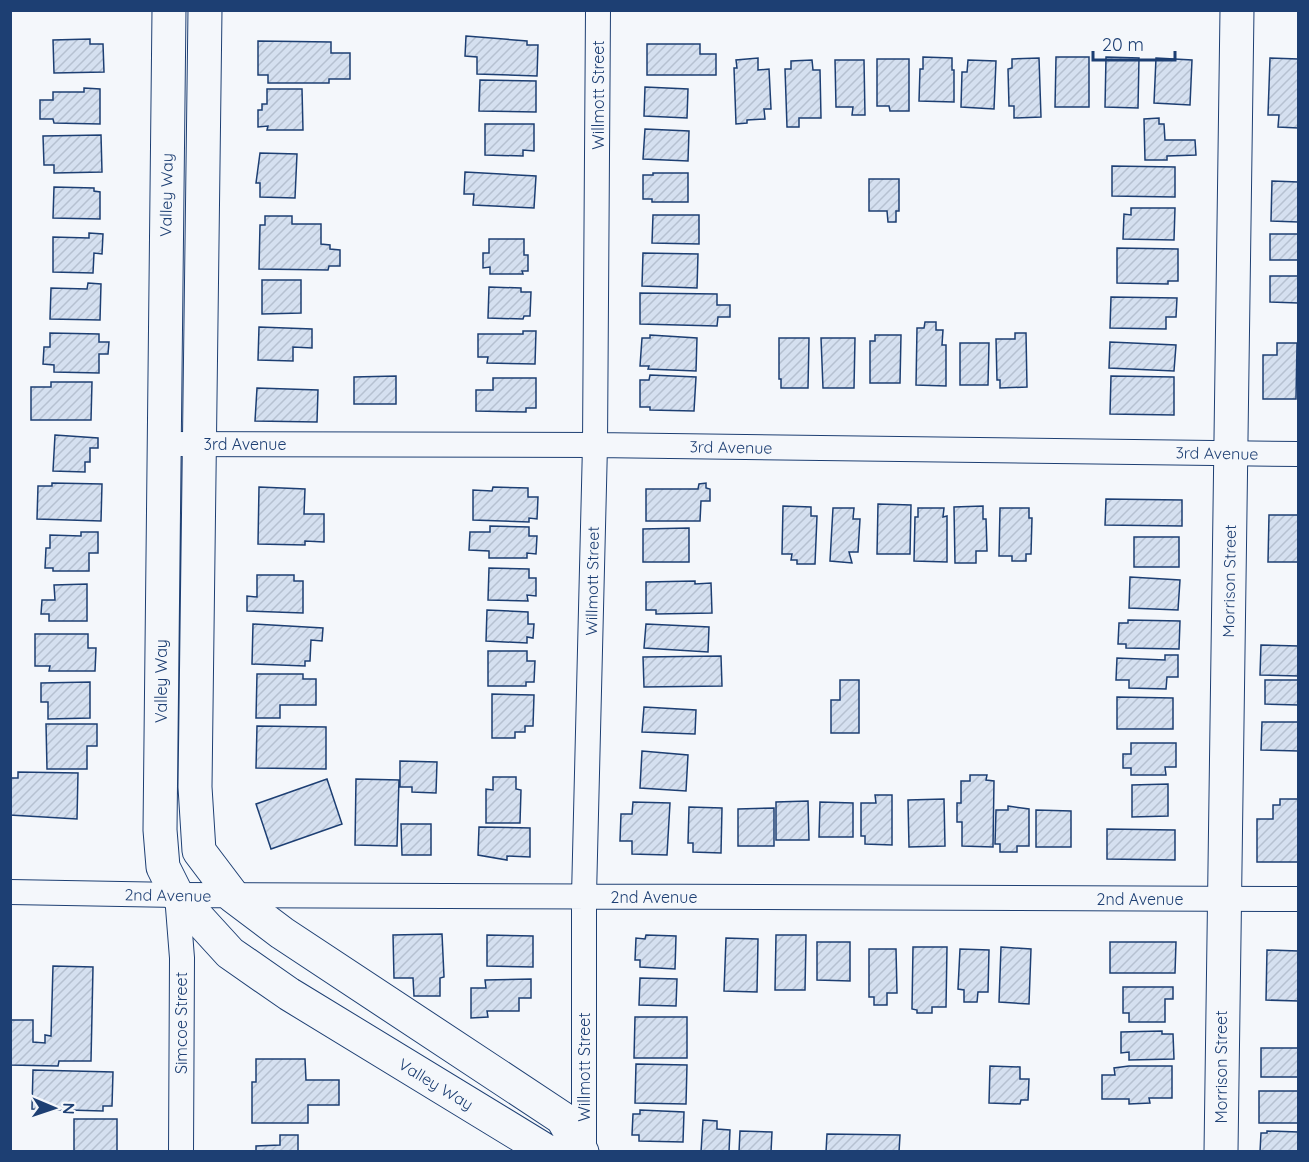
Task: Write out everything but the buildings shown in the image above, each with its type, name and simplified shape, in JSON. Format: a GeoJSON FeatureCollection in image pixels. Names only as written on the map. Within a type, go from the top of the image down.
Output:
{"type":"FeatureCollection","features":[{"type":"Feature","properties":{"kind":"street","name":"Valley Way"},"geometry":{"type":"LineString","coordinates":[[169,10],[160,830],[163,867],[177,896],[230,953],[290,994],[548,1152]]}},
{"type":"Feature","properties":{"kind":"street"},"geometry":{"type":"LineString","coordinates":[[205,10],[195,820],[199,851],[233,896],[282,933],[562,1118],[583,1152]]}},
{"type":"Feature","properties":{"kind":"street","name":"Willmott Street"},"geometry":{"type":"LineString","coordinates":[[583,1152],[584,896],[595,445],[598,10]]}},
{"type":"Feature","properties":{"kind":"street","name":"Morrison Street"},"geometry":{"type":"LineString","coordinates":[[1221,1152],[1237,10]]}},
{"type":"Feature","properties":{"kind":"street","name":"3rd Avenue"},"geometry":{"type":"LineString","coordinates":[[163,444],[595,445],[1299,454]]}},
{"type":"Feature","properties":{"kind":"street","name":"2nd Avenue"},"geometry":{"type":"LineString","coordinates":[[10,892],[177,896],[1299,899]]}},
{"type":"Feature","properties":{"kind":"street","name":"Simcoe Street"},"geometry":{"type":"LineString","coordinates":[[177,896],[182,958],[181,1152]]}}]}
